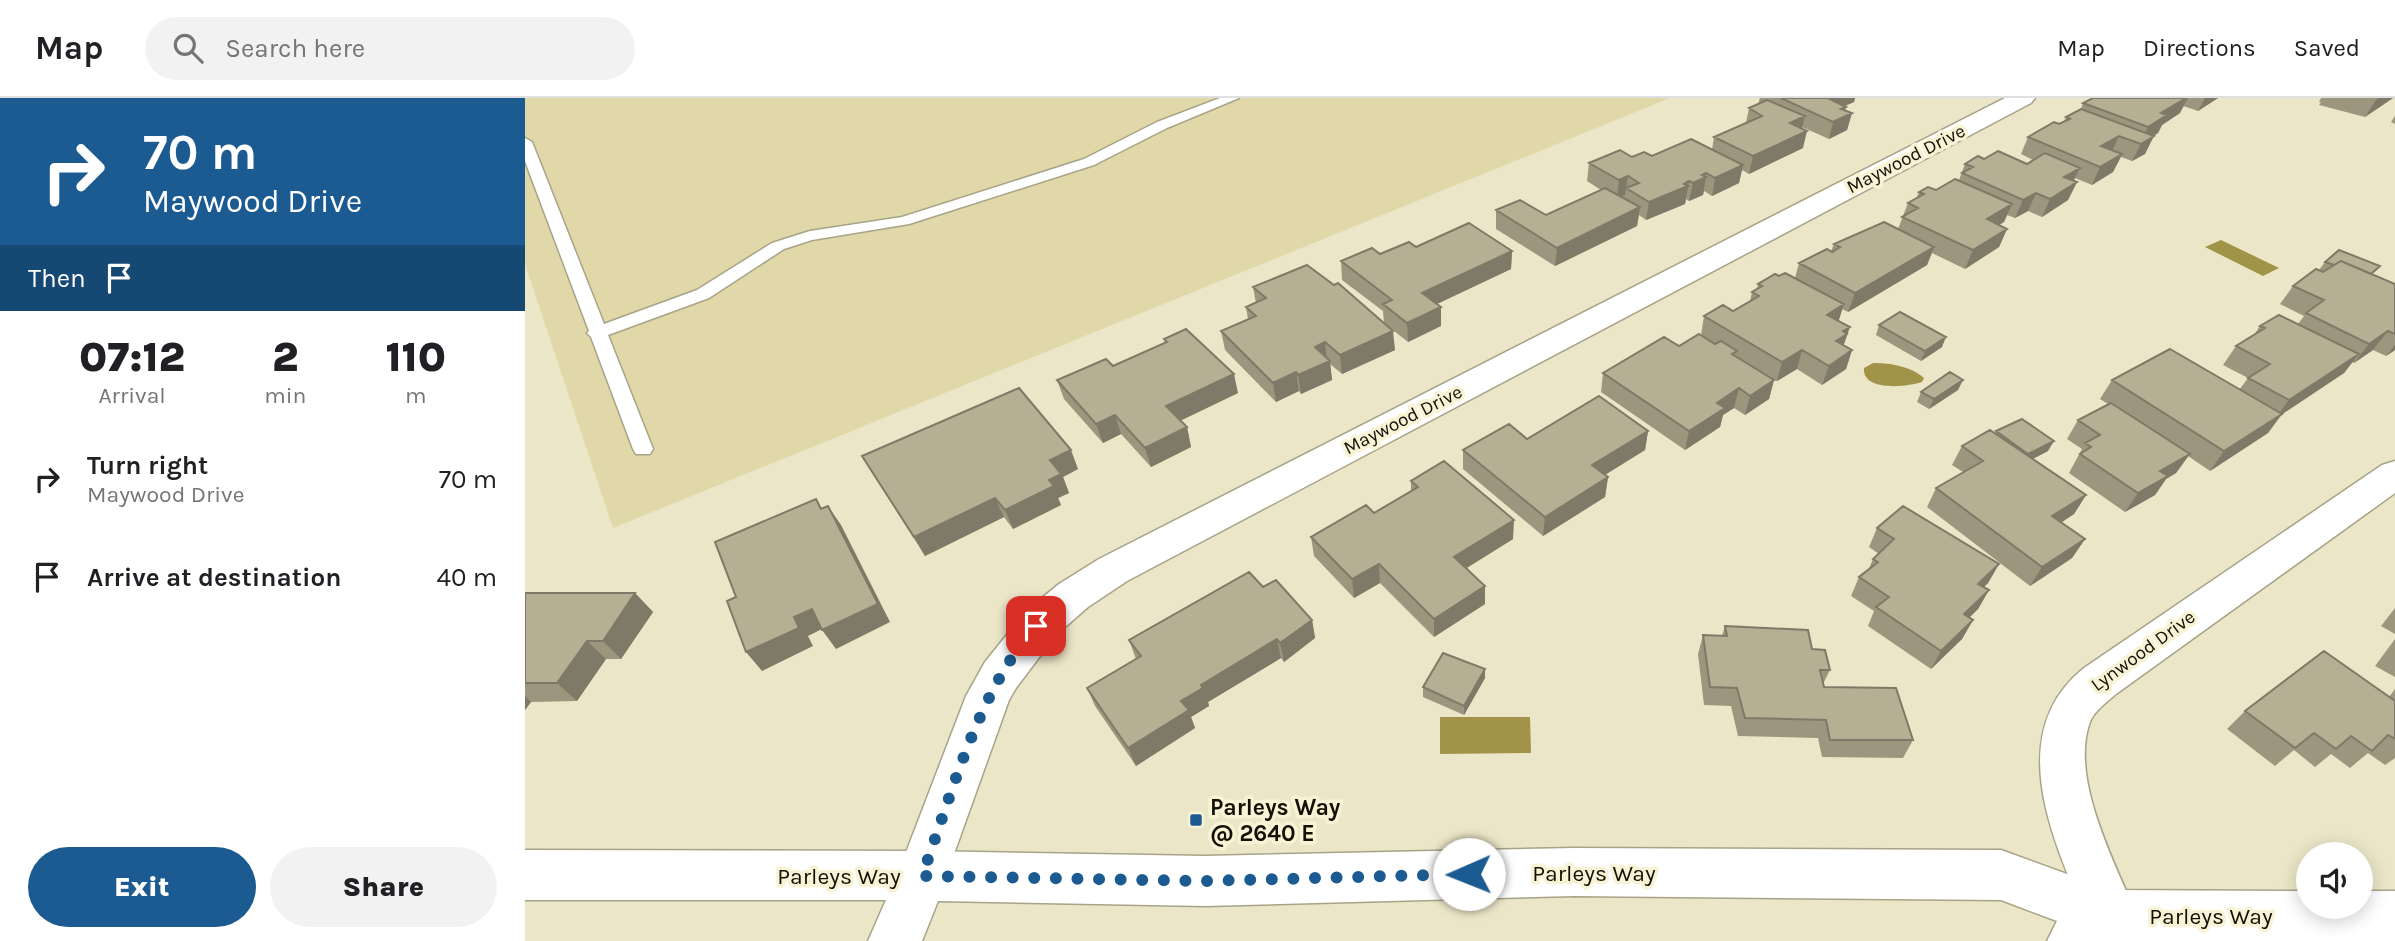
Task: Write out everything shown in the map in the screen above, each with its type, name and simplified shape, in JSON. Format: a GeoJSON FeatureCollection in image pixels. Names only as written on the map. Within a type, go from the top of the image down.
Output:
{"type":"FeatureCollection","features":[{"type":"Feature","properties":{"kind":"street","name":"Maywood Drive"},"geometry":{"type":"LineString","coordinates":[[895,941],[922,876],[988,696],[1001,671],[1036,626],[1074,594],[1113,570],[2023,98]]}},
{"type":"Feature","properties":{"kind":"street","name":"Lynwood Drive"},"geometry":{"type":"LineString","coordinates":[[2092,928],[2065,783],[2063,737],[2075,705],[2100,681],[2395,474]]}},
{"type":"Feature","properties":{"kind":"street","name":"Parleys Way"},"geometry":{"type":"LineString","coordinates":[[525,875],[922,876],[1205,881],[1574,872],[2001,875],[2092,928],[2395,917]]}},
{"type":"Feature","properties":{"kind":"lane"},"geometry":{"type":"LineString","coordinates":[[596,333],[703,293],[778,246],[810,236],[904,221],[1090,162],[1162,125],[1232,98]]}},
{"type":"Feature","properties":{"kind":"lane"},"geometry":{"type":"LineString","coordinates":[[525,142],[596,333],[643,449]]}},
{"type":"Feature","properties":{"kind":"shaded area"},"geometry":{"type":"Polygon","coordinates":[[[525,98],[1670,98],[613,528],[525,264],[525,98]]]}},
{"type":"Feature","properties":{"kind":"shaded area"},"geometry":{"type":"Polygon","coordinates":[[[2221,240],[2279,268],[2263,276],[2205,247],[2221,240]]]}},
{"type":"Feature","properties":{"kind":"shaded area"},"geometry":{"type":"Polygon","coordinates":[[[1873,363],[1906,368],[1924,378],[1922,382],[1906,385],[1878,384],[1865,376],[1864,368],[1873,363]]]}},
{"type":"Feature","properties":{"kind":"shaded area"},"geometry":{"type":"Polygon","coordinates":[[[1440,717],[1530,717],[1531,753],[1440,754],[1440,717]]]}},
{"type":"Feature","properties":{"kind":"building"},"geometry":{"type":"Polygon","coordinates":[[[1781,98],[1828,98],[1846,107],[1841,109],[1852,113],[1833,122],[1781,98]]]}},
{"type":"Feature","properties":{"kind":"building"},"geometry":{"type":"Polygon","coordinates":[[[2093,98],[2186,98],[2161,113],[2167,115],[2148,127],[2083,103],[2093,98]]]}},
{"type":"Feature","properties":{"kind":"building"},"geometry":{"type":"Polygon","coordinates":[[[1767,100],[1805,116],[1790,123],[1807,131],[1753,156],[1714,137],[1762,116],[1749,108],[1767,100]]]}},
{"type":"Feature","properties":{"kind":"building"},"geometry":{"type":"Polygon","coordinates":[[[2081,109],[2154,136],[2141,144],[2119,136],[2101,146],[2122,154],[2100,167],[2028,137],[2054,122],[2059,124],[2070,119],[2066,117],[2081,109]]]}},
{"type":"Feature","properties":{"kind":"building"},"geometry":{"type":"Polygon","coordinates":[[[1691,139],[1743,165],[1715,178],[1706,173],[1702,175],[1706,177],[1693,183],[1689,181],[1684,184],[1688,186],[1649,202],[1626,188],[1639,183],[1628,176],[1619,180],[1589,163],[1620,150],[1632,157],[1644,152],[1652,156],[1691,139]]]}},
{"type":"Feature","properties":{"kind":"building"},"geometry":{"type":"Polygon","coordinates":[[[1998,151],[2027,164],[2045,153],[2080,168],[2064,177],[2077,182],[2050,199],[2036,193],[2023,200],[1962,173],[1973,167],[1965,164],[1978,156],[1984,159],[1998,151]]]}},
{"type":"Feature","properties":{"kind":"building"},"geometry":{"type":"Polygon","coordinates":[[[1955,179],[2012,204],[1987,219],[2007,229],[1973,250],[1902,217],[1918,208],[1908,203],[1924,194],[1919,192],[1928,187],[1936,190],[1955,179]]]}},
{"type":"Feature","properties":{"kind":"building"},"geometry":{"type":"Polygon","coordinates":[[[1605,188],[1640,207],[1557,248],[1496,210],[1520,200],[1546,215],[1605,188]]]}},
{"type":"Feature","properties":{"kind":"building"},"geometry":{"type":"Polygon","coordinates":[[[1884,222],[1934,247],[1855,293],[1799,263],[1827,249],[1832,252],[1840,247],[1834,244],[1884,222]]]}},
{"type":"Feature","properties":{"kind":"building"},"geometry":{"type":"Polygon","coordinates":[[[1469,223],[1512,251],[1422,293],[1441,307],[1407,323],[1383,304],[1392,300],[1341,261],[1372,248],[1380,254],[1409,242],[1416,247],[1469,223]]]}},
{"type":"Feature","properties":{"kind":"building"},"geometry":{"type":"Polygon","coordinates":[[[2339,250],[2380,266],[2371,274],[2341,261],[2334,265],[2325,262],[2339,250]]]}},
{"type":"Feature","properties":{"kind":"building"},"geometry":{"type":"Polygon","coordinates":[[[2341,261],[2395,284],[2395,334],[2388,331],[2369,344],[2306,313],[2324,300],[2293,286],[2316,269],[2323,272],[2341,261]]]}},
{"type":"Feature","properties":{"kind":"building"},"geometry":{"type":"Polygon","coordinates":[[[1307,265],[1334,285],[1338,283],[1393,331],[1340,355],[1325,342],[1315,347],[1330,361],[1273,383],[1221,331],[1256,316],[1246,307],[1266,298],[1253,287],[1307,265]]]}},
{"type":"Feature","properties":{"kind":"building"},"geometry":{"type":"Polygon","coordinates":[[[1785,273],[1844,304],[1827,315],[1850,327],[1843,331],[1847,334],[1836,341],[1852,350],[1829,366],[1802,350],[1782,362],[1704,316],[1723,305],[1733,311],[1759,296],[1752,292],[1762,286],[1758,284],[1775,274],[1779,276],[1785,273]]]}},
{"type":"Feature","properties":{"kind":"building"},"geometry":{"type":"Polygon","coordinates":[[[1900,312],[1946,337],[1925,351],[1879,325],[1900,312]]]}},
{"type":"Feature","properties":{"kind":"building"},"geometry":{"type":"Polygon","coordinates":[[[2279,315],[2359,354],[2289,400],[2248,378],[2270,364],[2236,346],[2265,328],[2260,326],[2279,315]]]}},
{"type":"Feature","properties":{"kind":"building"},"geometry":{"type":"Polygon","coordinates":[[[1186,329],[1234,374],[1166,406],[1187,427],[1145,448],[1115,415],[1096,424],[1057,380],[1106,359],[1113,366],[1167,342],[1164,339],[1186,329]]]}},
{"type":"Feature","properties":{"kind":"building"},"geometry":{"type":"Polygon","coordinates":[[[1699,334],[1715,344],[1721,341],[1737,351],[1732,354],[1774,380],[1750,396],[1739,388],[1717,403],[1725,408],[1689,431],[1603,373],[1664,337],[1679,346],[1699,334]]]}},
{"type":"Feature","properties":{"kind":"building"},"geometry":{"type":"Polygon","coordinates":[[[2170,349],[2282,414],[2224,451],[2112,380],[2170,349]]]}},
{"type":"Feature","properties":{"kind":"building"},"geometry":{"type":"Polygon","coordinates":[[[1950,372],[1963,380],[1934,399],[1921,392],[1950,372]]]}},
{"type":"Feature","properties":{"kind":"building"},"geometry":{"type":"Polygon","coordinates":[[[1019,388],[1071,450],[1050,460],[1061,474],[1049,480],[1054,486],[1005,510],[995,498],[914,537],[862,456],[1019,388]]]}},
{"type":"Feature","properties":{"kind":"building"},"geometry":{"type":"Polygon","coordinates":[[[1599,396],[1648,431],[1592,465],[1608,477],[1545,517],[1463,450],[1509,424],[1527,439],[1599,396]]]}},
{"type":"Feature","properties":{"kind":"building"},"geometry":{"type":"Polygon","coordinates":[[[2111,403],[2190,454],[2160,471],[2168,476],[2138,493],[2080,454],[2091,447],[2085,443],[2100,435],[2078,420],[2111,403]]]}},
{"type":"Feature","properties":{"kind":"building"},"geometry":{"type":"Polygon","coordinates":[[[2022,419],[2054,441],[2028,454],[1996,431],[2022,419]]]}},
{"type":"Feature","properties":{"kind":"building"},"geometry":{"type":"Polygon","coordinates":[[[1990,430],[2086,495],[2052,516],[2085,539],[2042,567],[1936,488],[1983,461],[1962,446],[1990,430]]]}},
{"type":"Feature","properties":{"kind":"building"},"geometry":{"type":"Polygon","coordinates":[[[1444,461],[1514,520],[1454,557],[1485,586],[1434,619],[1379,564],[1352,579],[1311,537],[1366,505],[1374,513],[1418,487],[1411,481],[1444,461]]]}},
{"type":"Feature","properties":{"kind":"building"},"geometry":{"type":"Polygon","coordinates":[[[816,499],[821,509],[828,506],[878,604],[822,630],[812,609],[794,617],[799,628],[746,652],[727,601],[736,597],[715,542],[816,499]]]}},
{"type":"Feature","properties":{"kind":"building"},"geometry":{"type":"Polygon","coordinates":[[[1903,506],[1999,564],[1978,584],[1989,590],[1964,614],[1973,620],[1941,651],[1876,607],[1889,597],[1859,577],[1878,562],[1873,559],[1894,539],[1877,528],[1903,506]]]}},
{"type":"Feature","properties":{"kind":"building"},"geometry":{"type":"Polygon","coordinates":[[[1249,572],[1263,587],[1276,580],[1312,620],[1280,643],[1277,639],[1201,685],[1203,688],[1181,701],[1189,710],[1128,748],[1087,688],[1141,656],[1129,640],[1249,572]]]}},
{"type":"Feature","properties":{"kind":"building"},"geometry":{"type":"Polygon","coordinates":[[[525,593],[635,593],[603,641],[587,641],[557,683],[525,683],[525,593]]]}},
{"type":"Feature","properties":{"kind":"building"},"geometry":{"type":"Polygon","coordinates":[[[1725,626],[1808,630],[1812,649],[1825,650],[1830,670],[1820,670],[1824,687],[1896,688],[1913,740],[1830,740],[1826,720],[1745,718],[1737,688],[1710,687],[1703,635],[1727,636],[1725,626]]]}},
{"type":"Feature","properties":{"kind":"building"},"geometry":{"type":"Polygon","coordinates":[[[2324,651],[2395,701],[2395,739],[2388,735],[2372,751],[2351,736],[2336,749],[2314,733],[2295,748],[2245,711],[2324,651]]]}},
{"type":"Feature","properties":{"kind":"building"},"geometry":{"type":"Polygon","coordinates":[[[1443,653],[1485,669],[1464,706],[1423,687],[1443,653]]]}},
{"type":"Feature","properties":{"kind":"place","name":"Parleys Way @ 2640 E"},"geometry":{"type":"Point","coordinates":[1196,820]}},
{"type":"Feature","properties":{"kind":"route"},"geometry":{"type":"LineString","coordinates":[[1036,626],[1001,671],[988,696],[922,876],[1205,881],[1469,874]]}}]}
